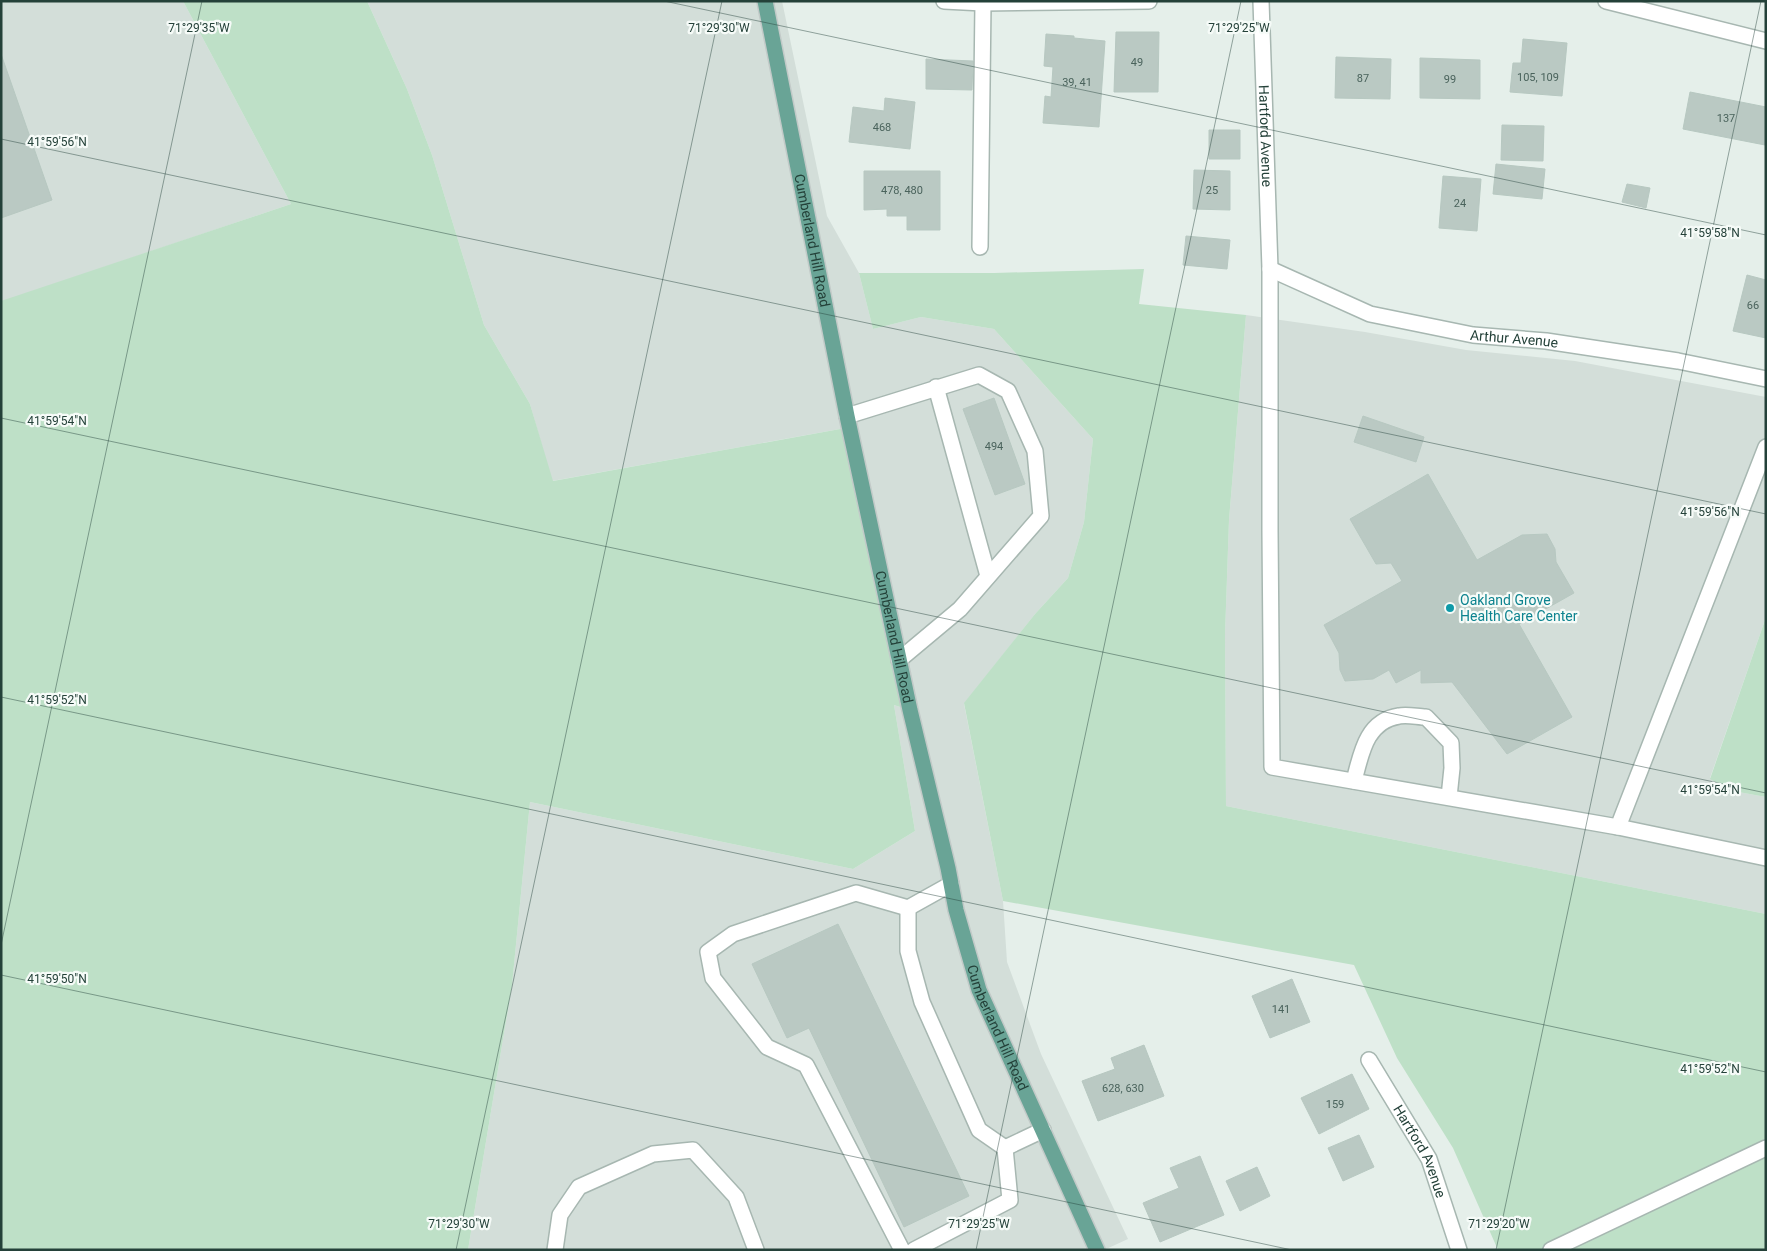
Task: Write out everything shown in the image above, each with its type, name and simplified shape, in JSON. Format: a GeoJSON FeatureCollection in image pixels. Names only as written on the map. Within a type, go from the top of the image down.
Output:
{"type":"FeatureCollection","features":[{"type":"Feature","properties":{"kind":"main road","name":"Cumberland Hill Road"},"geometry":{"type":"LineString","coordinates":[[765,1],[847,416],[899,660],[956,910],[979,990],[1097,1250]]}},
{"type":"Feature","properties":{"kind":"street"},"geometry":{"type":"LineString","coordinates":[[944,1],[983,3],[1149,1]]}},
{"type":"Feature","properties":{"kind":"street","name":"Hartford Avenue"},"geometry":{"type":"LineString","coordinates":[[1261,1],[1270,269],[1272,767],[1354,781]]}},
{"type":"Feature","properties":{"kind":"street"},"geometry":{"type":"LineString","coordinates":[[1606,1],[1766,41]]}},
{"type":"Feature","properties":{"kind":"street"},"geometry":{"type":"LineString","coordinates":[[980,247],[983,3]]}},
{"type":"Feature","properties":{"kind":"street","name":"Arthur Avenue"},"geometry":{"type":"LineString","coordinates":[[1270,269],[1370,314],[1473,335],[1546,341],[1678,361],[1766,379]]}},
{"type":"Feature","properties":{"kind":"street"},"geometry":{"type":"LineString","coordinates":[[847,416],[979,375],[1008,391],[1035,451],[1042,516],[960,609],[899,660]]}},
{"type":"Feature","properties":{"kind":"street"},"geometry":{"type":"LineString","coordinates":[[936,387],[988,576]]}},
{"type":"Feature","properties":{"kind":"street"},"geometry":{"type":"LineString","coordinates":[[1618,827],[1766,448]]}},
{"type":"Feature","properties":{"kind":"street"},"geometry":{"type":"LineString","coordinates":[[1449,797],[1452,768],[1451,743],[1426,717],[1399,716],[1376,725],[1362,750],[1354,781],[1618,827],[1766,858]]}},
{"type":"Feature","properties":{"kind":"street"},"geometry":{"type":"LineString","coordinates":[[902,1250],[806,1065],[767,1047],[713,978],[708,952],[733,934],[856,893],[908,908],[951,884]]}},
{"type":"Feature","properties":{"kind":"street"},"geometry":{"type":"LineString","coordinates":[[908,908],[908,951],[922,1002],[979,1130],[1005,1148],[1010,1200],[914,1250]]}},
{"type":"Feature","properties":{"kind":"street","name":"Hartford Avenue"},"geometry":{"type":"LineString","coordinates":[[1369,1060],[1429,1158],[1459,1250]]}},
{"type":"Feature","properties":{"kind":"street"},"geometry":{"type":"LineString","coordinates":[[1005,1148],[1043,1130]]}},
{"type":"Feature","properties":{"kind":"street"},"geometry":{"type":"LineString","coordinates":[[1551,1250],[1766,1148]]}},
{"type":"Feature","properties":{"kind":"street"},"geometry":{"type":"LineString","coordinates":[[555,1250],[560,1215],[579,1188],[653,1154],[693,1150],[736,1197],[756,1250]]}},
{"type":"Feature","properties":{"kind":"shaded area"},"geometry":{"type":"Polygon","coordinates":[[[1,1],[183,1],[291,204],[1,302],[1,1]]]}},
{"type":"Feature","properties":{"kind":"shaded area"},"geometry":{"type":"Polygon","coordinates":[[[367,1],[782,1],[827,216],[859,273],[873,329],[921,317],[994,329],[1093,439],[1084,522],[1068,578],[1035,614],[964,704],[1003,901],[1007,962],[1041,1054],[1128,1239],[1104,1250],[468,1250],[512,985],[530,802],[853,869],[915,831],[894,705],[911,711],[840,429],[552,481],[530,404],[484,325],[432,155],[407,89],[367,1]]]}},
{"type":"Feature","properties":{"kind":"shaded area"},"geometry":{"type":"Polygon","coordinates":[[[1246,315],[1365,332],[1466,350],[1575,361],[1766,397],[1766,617],[1710,778],[1733,791],[1766,797],[1766,914],[1226,806],[1225,635],[1229,520],[1246,315]]]}},
{"type":"Feature","properties":{"kind":"green space"},"geometry":{"type":"Polygon","coordinates":[[[183,1],[367,1],[407,89],[432,155],[484,325],[530,404],[553,481],[840,429],[850,432],[912,711],[894,705],[915,831],[853,869],[530,802],[512,985],[468,1250],[1,1250],[1,301],[291,204],[183,1]]]}},
{"type":"Feature","properties":{"kind":"green space"},"geometry":{"type":"Polygon","coordinates":[[[1144,269],[1139,304],[1246,315],[1229,520],[1225,635],[1226,806],[1766,914],[1766,1250],[1498,1250],[1453,1148],[1397,1058],[1354,965],[1003,901],[964,703],[1035,614],[1068,578],[1084,522],[1093,439],[994,329],[921,317],[873,329],[859,273],[994,273],[1144,269]]]}},
{"type":"Feature","properties":{"kind":"green space"},"geometry":{"type":"Polygon","coordinates":[[[1766,617],[1766,797],[1733,791],[1710,779],[1766,617]]]}},
{"type":"Feature","properties":{"kind":"building"},"geometry":{"type":"Polygon","coordinates":[[[1116,32],[1159,32],[1158,92],[1114,92],[1116,32]]]}},
{"type":"Feature","properties":{"kind":"building"},"geometry":{"type":"Polygon","coordinates":[[[1046,34],[1105,41],[1099,127],[1043,123],[1045,96],[1051,97],[1053,67],[1044,66],[1046,34]]]}},
{"type":"Feature","properties":{"kind":"building"},"geometry":{"type":"Polygon","coordinates":[[[1523,39],[1567,43],[1562,96],[1510,92],[1513,63],[1521,63],[1523,39]]]}},
{"type":"Feature","properties":{"kind":"building"},"geometry":{"type":"Polygon","coordinates":[[[1,54],[52,200],[1,218],[1,54]]]}},
{"type":"Feature","properties":{"kind":"building"},"geometry":{"type":"Polygon","coordinates":[[[1336,57],[1391,59],[1390,99],[1335,98],[1336,57]]]}},
{"type":"Feature","properties":{"kind":"building"},"geometry":{"type":"Polygon","coordinates":[[[1420,58],[1480,60],[1480,99],[1420,98],[1420,58]]]}},
{"type":"Feature","properties":{"kind":"building"},"geometry":{"type":"Polygon","coordinates":[[[926,59],[973,61],[972,90],[926,89],[926,59]]]}},
{"type":"Feature","properties":{"kind":"building"},"geometry":{"type":"Polygon","coordinates":[[[1690,92],[1766,107],[1765,145],[1683,129],[1690,92]]]}},
{"type":"Feature","properties":{"kind":"building"},"geometry":{"type":"Polygon","coordinates":[[[885,98],[915,102],[910,149],[849,142],[853,107],[884,111],[885,98]]]}},
{"type":"Feature","properties":{"kind":"building"},"geometry":{"type":"Polygon","coordinates":[[[1502,125],[1544,126],[1543,161],[1501,160],[1502,125]]]}},
{"type":"Feature","properties":{"kind":"building"},"geometry":{"type":"Polygon","coordinates":[[[1209,130],[1240,130],[1240,159],[1209,159],[1209,130]]]}},
{"type":"Feature","properties":{"kind":"building"},"geometry":{"type":"Polygon","coordinates":[[[1496,164],[1545,169],[1542,199],[1493,194],[1496,164]]]}},
{"type":"Feature","properties":{"kind":"building"},"geometry":{"type":"Polygon","coordinates":[[[1194,170],[1230,171],[1230,210],[1193,209],[1194,170]]]}},
{"type":"Feature","properties":{"kind":"building"},"geometry":{"type":"Polygon","coordinates":[[[864,171],[940,171],[940,230],[907,230],[907,216],[887,216],[887,209],[864,210],[864,171]]]}},
{"type":"Feature","properties":{"kind":"building"},"geometry":{"type":"Polygon","coordinates":[[[1443,176],[1481,179],[1477,231],[1439,228],[1443,176]]]}},
{"type":"Feature","properties":{"kind":"building"},"geometry":{"type":"Polygon","coordinates":[[[1627,184],[1650,188],[1646,208],[1622,202],[1627,184]]]}},
{"type":"Feature","properties":{"kind":"building"},"geometry":{"type":"Polygon","coordinates":[[[1186,236],[1230,240],[1227,269],[1183,265],[1186,236]]]}},
{"type":"Feature","properties":{"kind":"building"},"geometry":{"type":"Polygon","coordinates":[[[1747,275],[1766,280],[1766,338],[1733,331],[1747,275]]]}},
{"type":"Feature","properties":{"kind":"building"},"geometry":{"type":"Polygon","coordinates":[[[994,398],[1025,484],[995,495],[963,409],[994,398]]]}},
{"type":"Feature","properties":{"kind":"building"},"geometry":{"type":"Polygon","coordinates":[[[1363,416],[1424,437],[1416,462],[1354,442],[1363,416]]]}},
{"type":"Feature","properties":{"kind":"building","name":"Oakland Grove Health Care Center"},"geometry":{"type":"Polygon","coordinates":[[[1428,474],[1477,560],[1522,535],[1547,534],[1555,549],[1556,562],[1574,593],[1519,624],[1572,717],[1507,754],[1452,682],[1421,683],[1421,670],[1396,683],[1389,670],[1373,679],[1345,681],[1340,670],[1339,653],[1324,625],[1402,581],[1391,563],[1376,564],[1350,519],[1428,474]]]}},
{"type":"Feature","properties":{"kind":"building"},"geometry":{"type":"Polygon","coordinates":[[[838,924],[969,1196],[904,1227],[809,1028],[787,1038],[752,964],[838,924]]]}},
{"type":"Feature","properties":{"kind":"building"},"geometry":{"type":"Polygon","coordinates":[[[1292,979],[1310,1022],[1270,1038],[1252,996],[1292,979]]]}},
{"type":"Feature","properties":{"kind":"building"},"geometry":{"type":"Polygon","coordinates":[[[1144,1045],[1164,1096],[1098,1121],[1082,1081],[1115,1069],[1111,1058],[1144,1045]]]}},
{"type":"Feature","properties":{"kind":"building"},"geometry":{"type":"Polygon","coordinates":[[[1352,1074],[1369,1109],[1319,1134],[1301,1098],[1352,1074]]]}},
{"type":"Feature","properties":{"kind":"building"},"geometry":{"type":"Polygon","coordinates":[[[1359,1135],[1374,1167],[1343,1181],[1328,1148],[1359,1135]]]}},
{"type":"Feature","properties":{"kind":"building"},"geometry":{"type":"Polygon","coordinates":[[[1200,1156],[1224,1215],[1160,1242],[1143,1203],[1179,1188],[1170,1168],[1200,1156]]]}},
{"type":"Feature","properties":{"kind":"building"},"geometry":{"type":"Polygon","coordinates":[[[1257,1167],[1270,1196],[1240,1211],[1226,1181],[1257,1167]]]}},
{"type":"Feature","properties":{"kind":"place","name":"Oakland Grove Health Care Center"},"geometry":{"type":"Point","coordinates":[1450,608]}}]}
